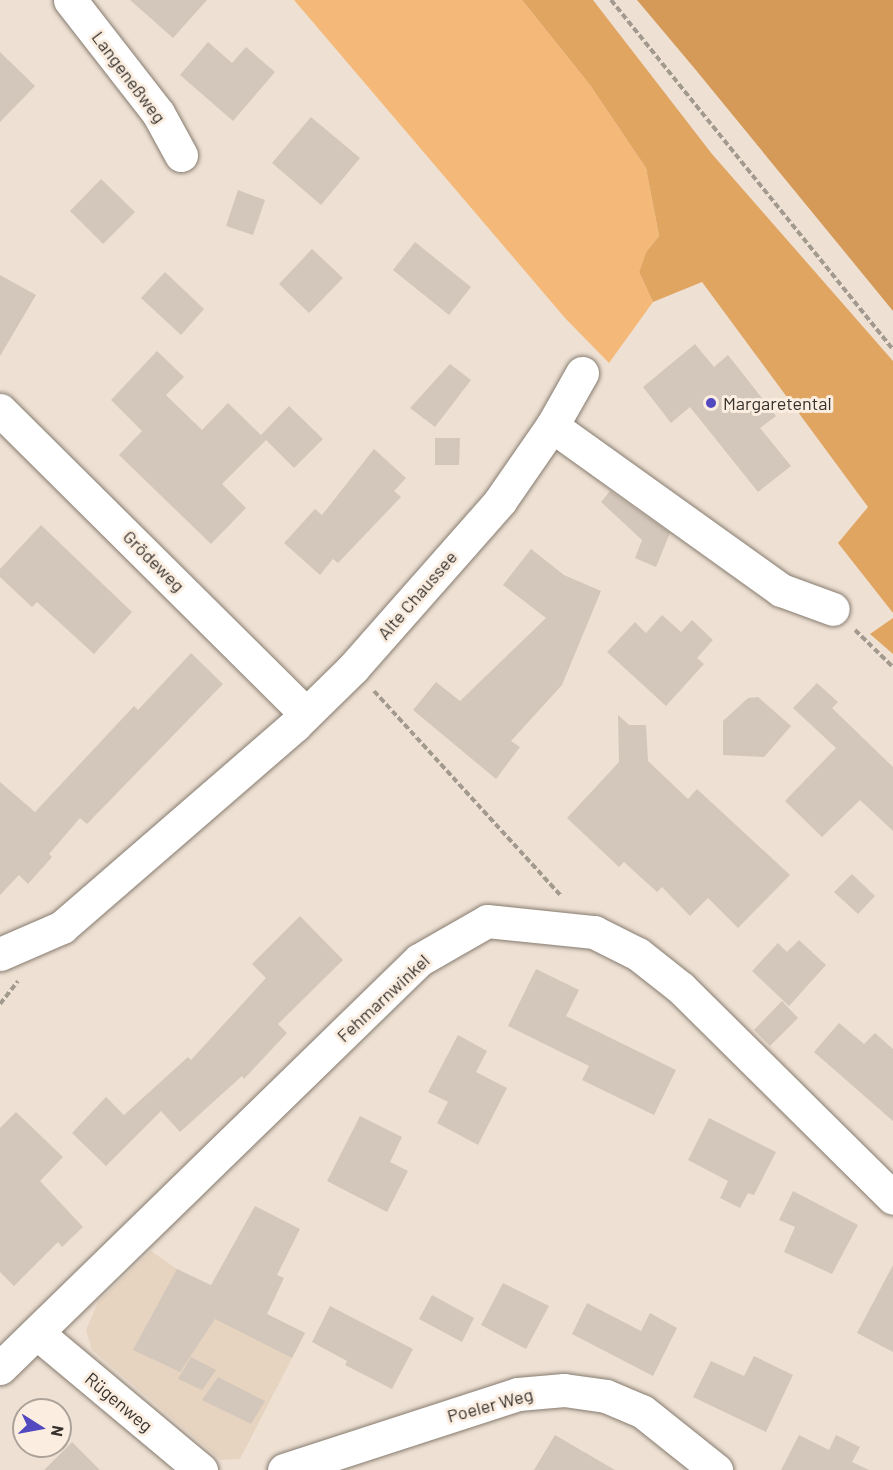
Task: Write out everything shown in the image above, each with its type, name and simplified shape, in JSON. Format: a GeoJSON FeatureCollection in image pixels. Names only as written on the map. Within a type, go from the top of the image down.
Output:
{"type":"FeatureCollection","features":[{"type":"Feature","properties":{"kind":"street","name":"Langeneßweg"},"geometry":{"type":"LineString","coordinates":[[67,1],[158,113],[181,155]]}},
{"type":"Feature","properties":{"kind":"street","name":"Alte Chaussee"},"geometry":{"type":"LineString","coordinates":[[0,954],[62,927],[306,714],[353,668],[500,501],[552,426],[582,373]]}},
{"type":"Feature","properties":{"kind":"street","name":"Grödeweg"},"geometry":{"type":"LineString","coordinates":[[0,410],[306,714]]}},
{"type":"Feature","properties":{"kind":"street"},"geometry":{"type":"LineString","coordinates":[[552,426],[781,590],[833,609]]}},
{"type":"Feature","properties":{"kind":"street","name":"Fehmarnwinkel"},"geometry":{"type":"LineString","coordinates":[[0,1368],[419,960],[487,921],[594,932],[638,954],[681,988],[893,1198]]}},
{"type":"Feature","properties":{"kind":"street","name":"Rügenweg"},"geometry":{"type":"LineString","coordinates":[[37,1333],[201,1470]]}},
{"type":"Feature","properties":{"kind":"street","name":"Poeler Weg"},"geometry":{"type":"LineString","coordinates":[[284,1470],[519,1394],[564,1390],[606,1396],[642,1411],[716,1470]]}},
{"type":"Feature","properties":{"kind":"path"},"geometry":{"type":"LineString","coordinates":[[611,0],[893,349]]}},
{"type":"Feature","properties":{"kind":"path"},"geometry":{"type":"LineString","coordinates":[[833,609],[893,667]]}},
{"type":"Feature","properties":{"kind":"path"},"geometry":{"type":"LineString","coordinates":[[353,668],[594,932]]}},
{"type":"Feature","properties":{"kind":"shaded area"},"geometry":{"type":"Polygon","coordinates":[[[294,0],[522,0],[590,85],[646,168],[659,236],[646,252],[639,272],[653,302],[609,363],[565,318],[294,0]]]}},
{"type":"Feature","properties":{"kind":"shaded area"},"geometry":{"type":"Polygon","coordinates":[[[522,0],[593,0],[712,154],[893,361],[893,613],[838,543],[868,507],[702,282],[653,302],[639,272],[646,252],[659,236],[646,168],[590,85],[522,0]]]}},
{"type":"Feature","properties":{"kind":"shaded area"},"geometry":{"type":"Polygon","coordinates":[[[637,0],[893,0],[893,311],[695,69],[637,0]]]}},
{"type":"Feature","properties":{"kind":"shaded area"},"geometry":{"type":"Polygon","coordinates":[[[893,618],[893,654],[870,634],[893,618]]]}},
{"type":"Feature","properties":{"kind":"shaded area"},"geometry":{"type":"Polygon","coordinates":[[[151,1251],[177,1269],[305,1333],[240,1459],[221,1460],[92,1350],[86,1330],[98,1302],[151,1251]]]}},
{"type":"Feature","properties":{"kind":"building"},"geometry":{"type":"Polygon","coordinates":[[[130,0],[207,0],[173,38],[130,0]]]}},
{"type":"Feature","properties":{"kind":"building"},"geometry":{"type":"Polygon","coordinates":[[[208,42],[232,63],[246,47],[275,72],[233,121],[180,75],[208,42]]]}},
{"type":"Feature","properties":{"kind":"building"},"geometry":{"type":"Polygon","coordinates":[[[0,52],[35,86],[0,122],[0,52]]]}},
{"type":"Feature","properties":{"kind":"building"},"geometry":{"type":"Polygon","coordinates":[[[311,117],[360,158],[321,205],[272,163],[311,117]]]}},
{"type":"Feature","properties":{"kind":"building"},"geometry":{"type":"Polygon","coordinates":[[[101,179],[135,212],[103,244],[70,211],[101,179]]]}},
{"type":"Feature","properties":{"kind":"building"},"geometry":{"type":"Polygon","coordinates":[[[238,190],[265,200],[253,235],[226,226],[238,190]]]}},
{"type":"Feature","properties":{"kind":"building"},"geometry":{"type":"Polygon","coordinates":[[[415,242],[471,287],[449,315],[393,270],[415,242]]]}},
{"type":"Feature","properties":{"kind":"building"},"geometry":{"type":"Polygon","coordinates":[[[312,249],[343,278],[309,313],[279,284],[312,249]]]}},
{"type":"Feature","properties":{"kind":"building"},"geometry":{"type":"Polygon","coordinates":[[[165,272],[204,309],[181,335],[141,298],[165,272]]]}},
{"type":"Feature","properties":{"kind":"building"},"geometry":{"type":"Polygon","coordinates":[[[0,275],[36,295],[0,356],[0,275]]]}},
{"type":"Feature","properties":{"kind":"building","name":"Margaretental"},"geometry":{"type":"Polygon","coordinates":[[[695,344],[714,367],[728,355],[776,416],[760,428],[791,466],[758,492],[690,407],[671,423],[643,387],[695,344]]]}},
{"type":"Feature","properties":{"kind":"building"},"geometry":{"type":"Polygon","coordinates":[[[157,351],[184,377],[166,395],[202,430],[228,403],[261,435],[289,406],[323,439],[294,468],[266,440],[222,484],[246,508],[211,544],[119,455],[142,431],[111,400],[157,351]]]}},
{"type":"Feature","properties":{"kind":"building"},"geometry":{"type":"Polygon","coordinates":[[[450,364],[471,380],[435,427],[410,408],[450,364]]]}},
{"type":"Feature","properties":{"kind":"building"},"geometry":{"type":"Polygon","coordinates":[[[435,438],[460,438],[459,465],[435,465],[435,438]]]}},
{"type":"Feature","properties":{"kind":"building"},"geometry":{"type":"Polygon","coordinates":[[[374,449],[406,478],[394,491],[401,497],[338,563],[333,559],[320,575],[284,543],[315,509],[322,515],[374,449]]]}},
{"type":"Feature","properties":{"kind":"building"},"geometry":{"type":"Polygon","coordinates":[[[610,491],[670,533],[656,567],[635,558],[642,540],[601,502],[610,491]]]}},
{"type":"Feature","properties":{"kind":"building"},"geometry":{"type":"Polygon","coordinates":[[[41,525],[132,612],[94,654],[37,602],[32,607],[0,577],[0,569],[41,525]]]}},
{"type":"Feature","properties":{"kind":"building"},"geometry":{"type":"Polygon","coordinates":[[[531,549],[564,575],[601,591],[562,685],[511,741],[520,747],[496,779],[413,710],[436,682],[460,701],[546,618],[503,585],[531,549]]]}},
{"type":"Feature","properties":{"kind":"building"},"geometry":{"type":"Polygon","coordinates":[[[662,615],[681,632],[692,620],[713,640],[697,658],[704,664],[666,706],[607,652],[635,622],[646,633],[662,615]]]}},
{"type":"Feature","properties":{"kind":"building"},"geometry":{"type":"Polygon","coordinates":[[[191,653],[223,684],[87,824],[80,818],[49,854],[52,857],[28,884],[19,875],[0,895],[0,782],[35,812],[134,706],[138,710],[191,653]]]}},
{"type":"Feature","properties":{"kind":"building"},"geometry":{"type":"Polygon","coordinates":[[[817,683],[838,702],[832,708],[893,767],[893,831],[860,800],[822,837],[785,801],[836,748],[793,708],[817,683]]]}},
{"type":"Feature","properties":{"kind":"building"},"geometry":{"type":"Polygon","coordinates":[[[758,697],[791,726],[764,757],[723,755],[723,721],[748,698],[758,697]]]}},
{"type":"Feature","properties":{"kind":"building"},"geometry":{"type":"Polygon","coordinates":[[[618,715],[629,725],[646,725],[648,761],[688,799],[697,789],[790,875],[738,928],[708,898],[690,916],[662,887],[657,892],[624,862],[619,867],[567,818],[619,762],[618,715]]]}},
{"type":"Feature","properties":{"kind":"building"},"geometry":{"type":"Polygon","coordinates":[[[852,874],[875,896],[858,914],[834,892],[852,874]]]}},
{"type":"Feature","properties":{"kind":"building"},"geometry":{"type":"Polygon","coordinates":[[[300,916],[343,960],[278,1024],[287,1033],[244,1079],[242,1076],[180,1132],[161,1111],[106,1166],[72,1133],[106,1097],[124,1115],[188,1057],[191,1060],[266,978],[252,964],[300,916]]]}},
{"type":"Feature","properties":{"kind":"building"},"geometry":{"type":"Polygon","coordinates":[[[799,940],[826,965],[789,1006],[752,971],[778,943],[787,952],[799,940]]]}},
{"type":"Feature","properties":{"kind":"building"},"geometry":{"type":"Polygon","coordinates":[[[536,969],[579,990],[566,1016],[676,1070],[654,1115],[582,1080],[589,1066],[508,1026],[536,969]]]}},
{"type":"Feature","properties":{"kind":"building"},"geometry":{"type":"Polygon","coordinates":[[[782,1001],[798,1018],[770,1046],[754,1030],[782,1001]]]}},
{"type":"Feature","properties":{"kind":"building"},"geometry":{"type":"Polygon","coordinates":[[[839,1023],[864,1044],[875,1033],[893,1049],[893,1121],[814,1052],[839,1023]]]}},
{"type":"Feature","properties":{"kind":"building"},"geometry":{"type":"Polygon","coordinates":[[[458,1035],[487,1051],[476,1072],[507,1088],[478,1145],[437,1123],[448,1102],[428,1092],[458,1035]]]}},
{"type":"Feature","properties":{"kind":"building"},"geometry":{"type":"Polygon","coordinates":[[[16,1112],[63,1157],[40,1181],[83,1227],[62,1247],[58,1242],[14,1286],[0,1272],[0,1128],[16,1112]]]}},
{"type":"Feature","properties":{"kind":"building"},"geometry":{"type":"Polygon","coordinates":[[[360,1116],[402,1137],[390,1162],[408,1171],[387,1212],[327,1181],[360,1116]]]}},
{"type":"Feature","properties":{"kind":"building"},"geometry":{"type":"Polygon","coordinates":[[[709,1118],[776,1152],[754,1195],[748,1193],[740,1208],[720,1198],[728,1181],[688,1160],[709,1118]]]}},
{"type":"Feature","properties":{"kind":"building"},"geometry":{"type":"Polygon","coordinates":[[[793,1191],[858,1225],[832,1274],[784,1252],[795,1227],[779,1220],[793,1191]]]}},
{"type":"Feature","properties":{"kind":"building"},"geometry":{"type":"Polygon","coordinates":[[[255,1206],[300,1229],[277,1275],[284,1278],[267,1314],[305,1333],[292,1358],[215,1319],[180,1372],[133,1350],[177,1269],[211,1285],[255,1206]]]}},
{"type":"Feature","properties":{"kind":"building"},"geometry":{"type":"Polygon","coordinates":[[[893,1265],[893,1352],[857,1333],[893,1265]]]}},
{"type":"Feature","properties":{"kind":"building"},"geometry":{"type":"Polygon","coordinates":[[[503,1283],[549,1306],[526,1349],[481,1325],[503,1283]]]}},
{"type":"Feature","properties":{"kind":"building"},"geometry":{"type":"Polygon","coordinates":[[[432,1295],[474,1318],[462,1342],[419,1319],[432,1295]]]}},
{"type":"Feature","properties":{"kind":"building"},"geometry":{"type":"Polygon","coordinates":[[[587,1303],[641,1331],[650,1313],[677,1328],[653,1376],[572,1334],[587,1303]]]}},
{"type":"Feature","properties":{"kind":"building"},"geometry":{"type":"Polygon","coordinates":[[[330,1306],[413,1349],[392,1389],[345,1365],[347,1361],[312,1342],[330,1306]]]}},
{"type":"Feature","properties":{"kind":"building"},"geometry":{"type":"Polygon","coordinates":[[[754,1356],[793,1375],[766,1432],[693,1397],[711,1361],[744,1376],[754,1356]]]}},
{"type":"Feature","properties":{"kind":"building"},"geometry":{"type":"Polygon","coordinates":[[[191,1357],[216,1370],[202,1390],[178,1379],[191,1357]]]}},
{"type":"Feature","properties":{"kind":"building"},"geometry":{"type":"Polygon","coordinates":[[[218,1377],[265,1401],[251,1424],[202,1400],[218,1377]]]}},
{"type":"Feature","properties":{"kind":"building"},"geometry":{"type":"Polygon","coordinates":[[[555,1435],[615,1470],[534,1470],[555,1435]]]}},
{"type":"Feature","properties":{"kind":"building"},"geometry":{"type":"Polygon","coordinates":[[[799,1435],[829,1450],[836,1435],[860,1447],[852,1462],[869,1470],[781,1470],[799,1435]]]}},
{"type":"Feature","properties":{"kind":"building"},"geometry":{"type":"Polygon","coordinates":[[[72,1442],[100,1470],[44,1470],[56,1458],[72,1458],[72,1442]]]}},
{"type":"Feature","properties":{"kind":"place","name":"Margaretental"},"geometry":{"type":"Point","coordinates":[711,403]}}]}
